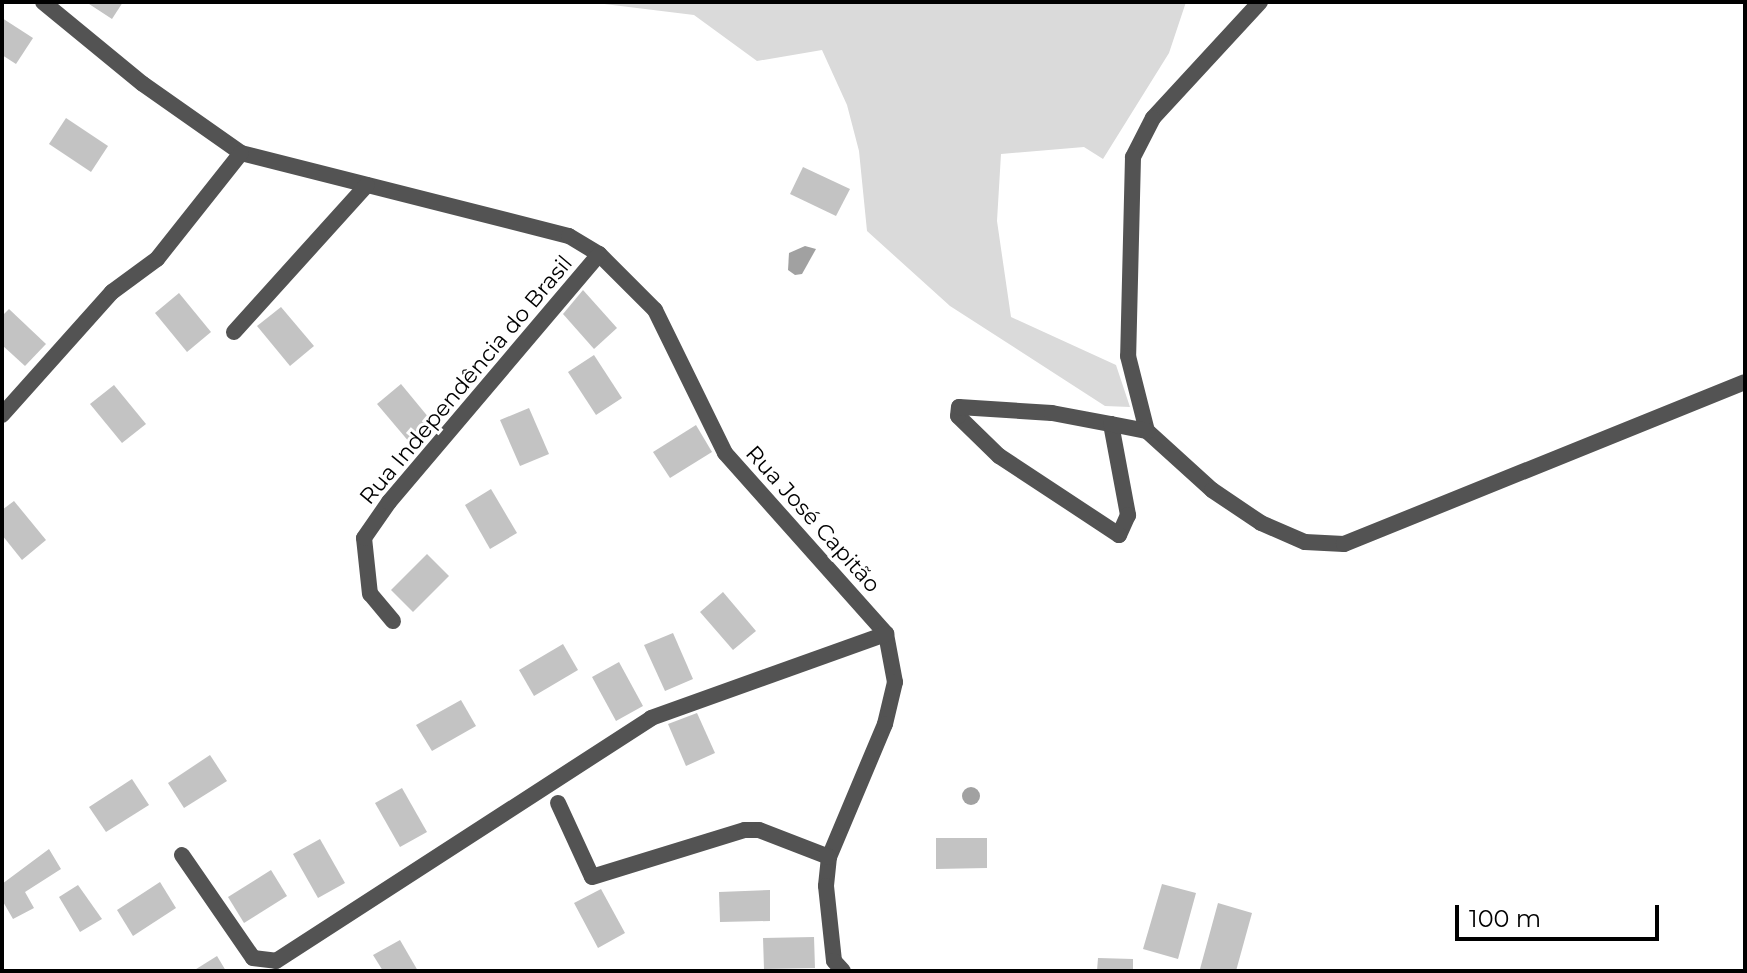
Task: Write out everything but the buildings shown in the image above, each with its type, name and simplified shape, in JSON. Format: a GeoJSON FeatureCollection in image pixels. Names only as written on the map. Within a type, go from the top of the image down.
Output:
{"type":"FeatureCollection","features":[{"type":"Feature","properties":{"kind":"street","name":"Rua José Capitão"},"geometry":{"type":"LineString","coordinates":[[43,2],[143,84],[241,153],[569,236],[599,254],[655,310],[725,453],[886,634]]}},
{"type":"Feature","properties":{"kind":"street"},"geometry":{"type":"LineString","coordinates":[[1147,431],[1128,356],[1133,157],[1153,118],[1260,2]]}},
{"type":"Feature","properties":{"kind":"street"},"geometry":{"type":"LineString","coordinates":[[2,415],[112,292],[157,259],[241,153]]}},
{"type":"Feature","properties":{"kind":"street"},"geometry":{"type":"LineString","coordinates":[[234,332],[367,185]]}},
{"type":"Feature","properties":{"kind":"street","name":"Rua Independência do Brasil"},"geometry":{"type":"LineString","coordinates":[[393,621],[370,594],[364,538],[389,502],[599,254]]}},
{"type":"Feature","properties":{"kind":"street"},"geometry":{"type":"LineString","coordinates":[[1111,424],[1128,515],[1125,530],[1119,535],[999,456],[958,416],[959,407],[1052,413],[1111,424],[1147,431],[1212,490],[1261,523],[1328,546],[1745,382]]}},
{"type":"Feature","properties":{"kind":"street"},"geometry":{"type":"LineString","coordinates":[[182,855],[253,958],[276,961],[651,718],[886,634],[895,682],[885,724],[829,857],[826,886],[835,968]]}},
{"type":"Feature","properties":{"kind":"street"},"geometry":{"type":"LineString","coordinates":[[558,803],[592,877],[745,830],[829,857]]}},
{"type":"Feature","properties":{"kind":"shaded area"},"geometry":{"type":"Polygon","coordinates":[[[588,2],[1186,2],[1169,53],[1103,159],[1084,147],[1001,154],[997,221],[1011,317],[1116,365],[1130,407],[1105,406],[950,306],[867,231],[859,151],[847,105],[822,50],[757,61],[694,15],[588,2]]]}},
{"type":"Feature","properties":{"kind":"shaded area"},"geometry":{"type":"Polygon","coordinates":[[[805,246],[816,249],[802,274],[795,275],[788,270],[789,253],[805,246]]]}},
{"type":"Feature","properties":{"kind":"shaded area"},"geometry":{"type":"Polygon","coordinates":[[[971,787],[980,796],[971,805],[962,796],[971,787]]]}}]}
